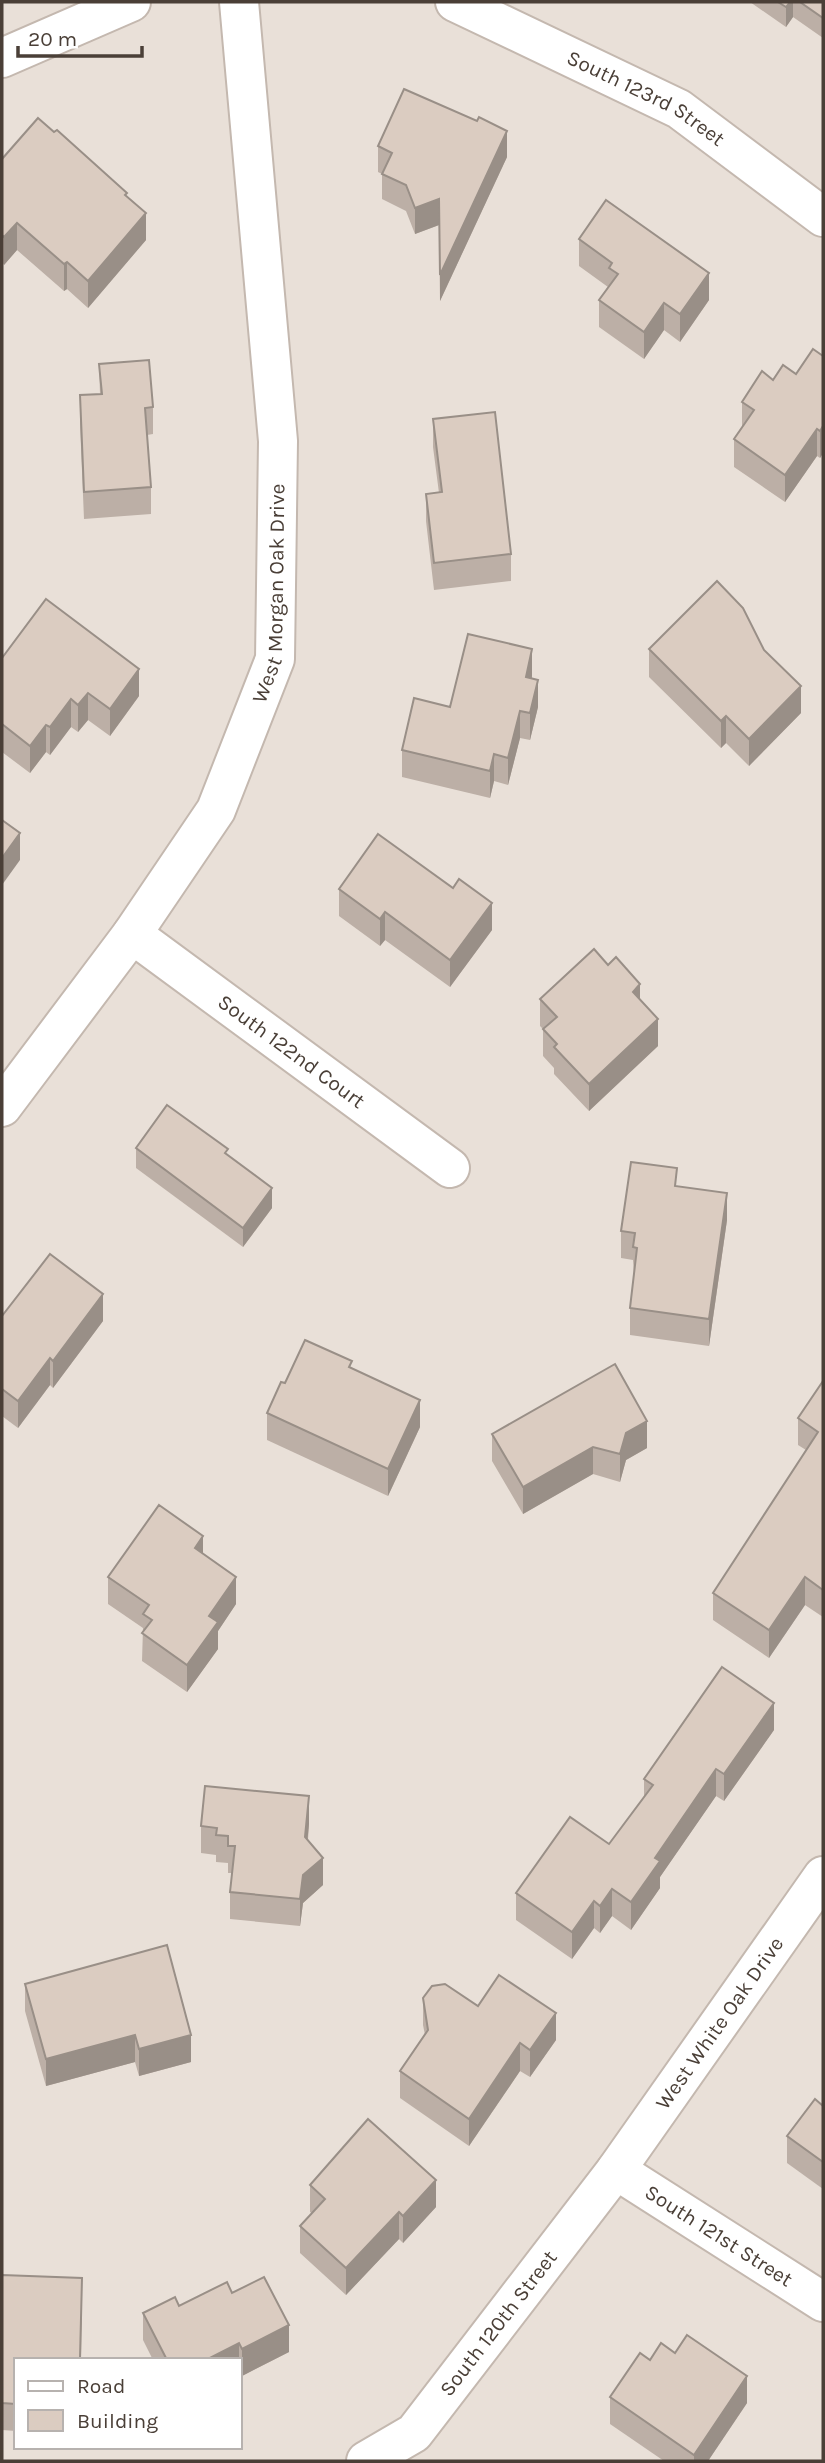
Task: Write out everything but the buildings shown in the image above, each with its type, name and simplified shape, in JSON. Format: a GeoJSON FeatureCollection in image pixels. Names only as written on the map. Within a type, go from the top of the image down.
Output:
{"type":"FeatureCollection","features":[{"type":"Feature","properties":{"kind":"street"},"geometry":{"type":"LineString","coordinates":[[2,58],[131,2]]}},
{"type":"Feature","properties":{"kind":"street","name":"West Morgan Oak Drive"},"geometry":{"type":"LineString","coordinates":[[2,1107],[132,934],[216,810],[275,659],[278,441],[239,2]]}},
{"type":"Feature","properties":{"kind":"street","name":"South 123rd Street"},"geometry":{"type":"LineString","coordinates":[[455,2],[678,109],[823,217]]}},
{"type":"Feature","properties":{"kind":"street","name":"South 122nd Court"},"geometry":{"type":"LineString","coordinates":[[132,934],[450,1168]]}},
{"type":"Feature","properties":{"kind":"street","name":"West White Oak Drive"},"geometry":{"type":"LineString","coordinates":[[616,2170],[823,1876]]}},
{"type":"Feature","properties":{"kind":"street","name":"South 121st Street"},"geometry":{"type":"LineString","coordinates":[[616,2170],[823,2302]]}},
{"type":"Feature","properties":{"kind":"street","name":"South 120th Street"},"geometry":{"type":"LineString","coordinates":[[366,2461],[414,2433],[616,2170]]}},
{"type":"Feature","properties":{"kind":"shaded area"},"geometry":{"type":"Polygon","coordinates":[[[2,2],[823,2],[823,2461],[2,2461],[2,2]]]}}]}
